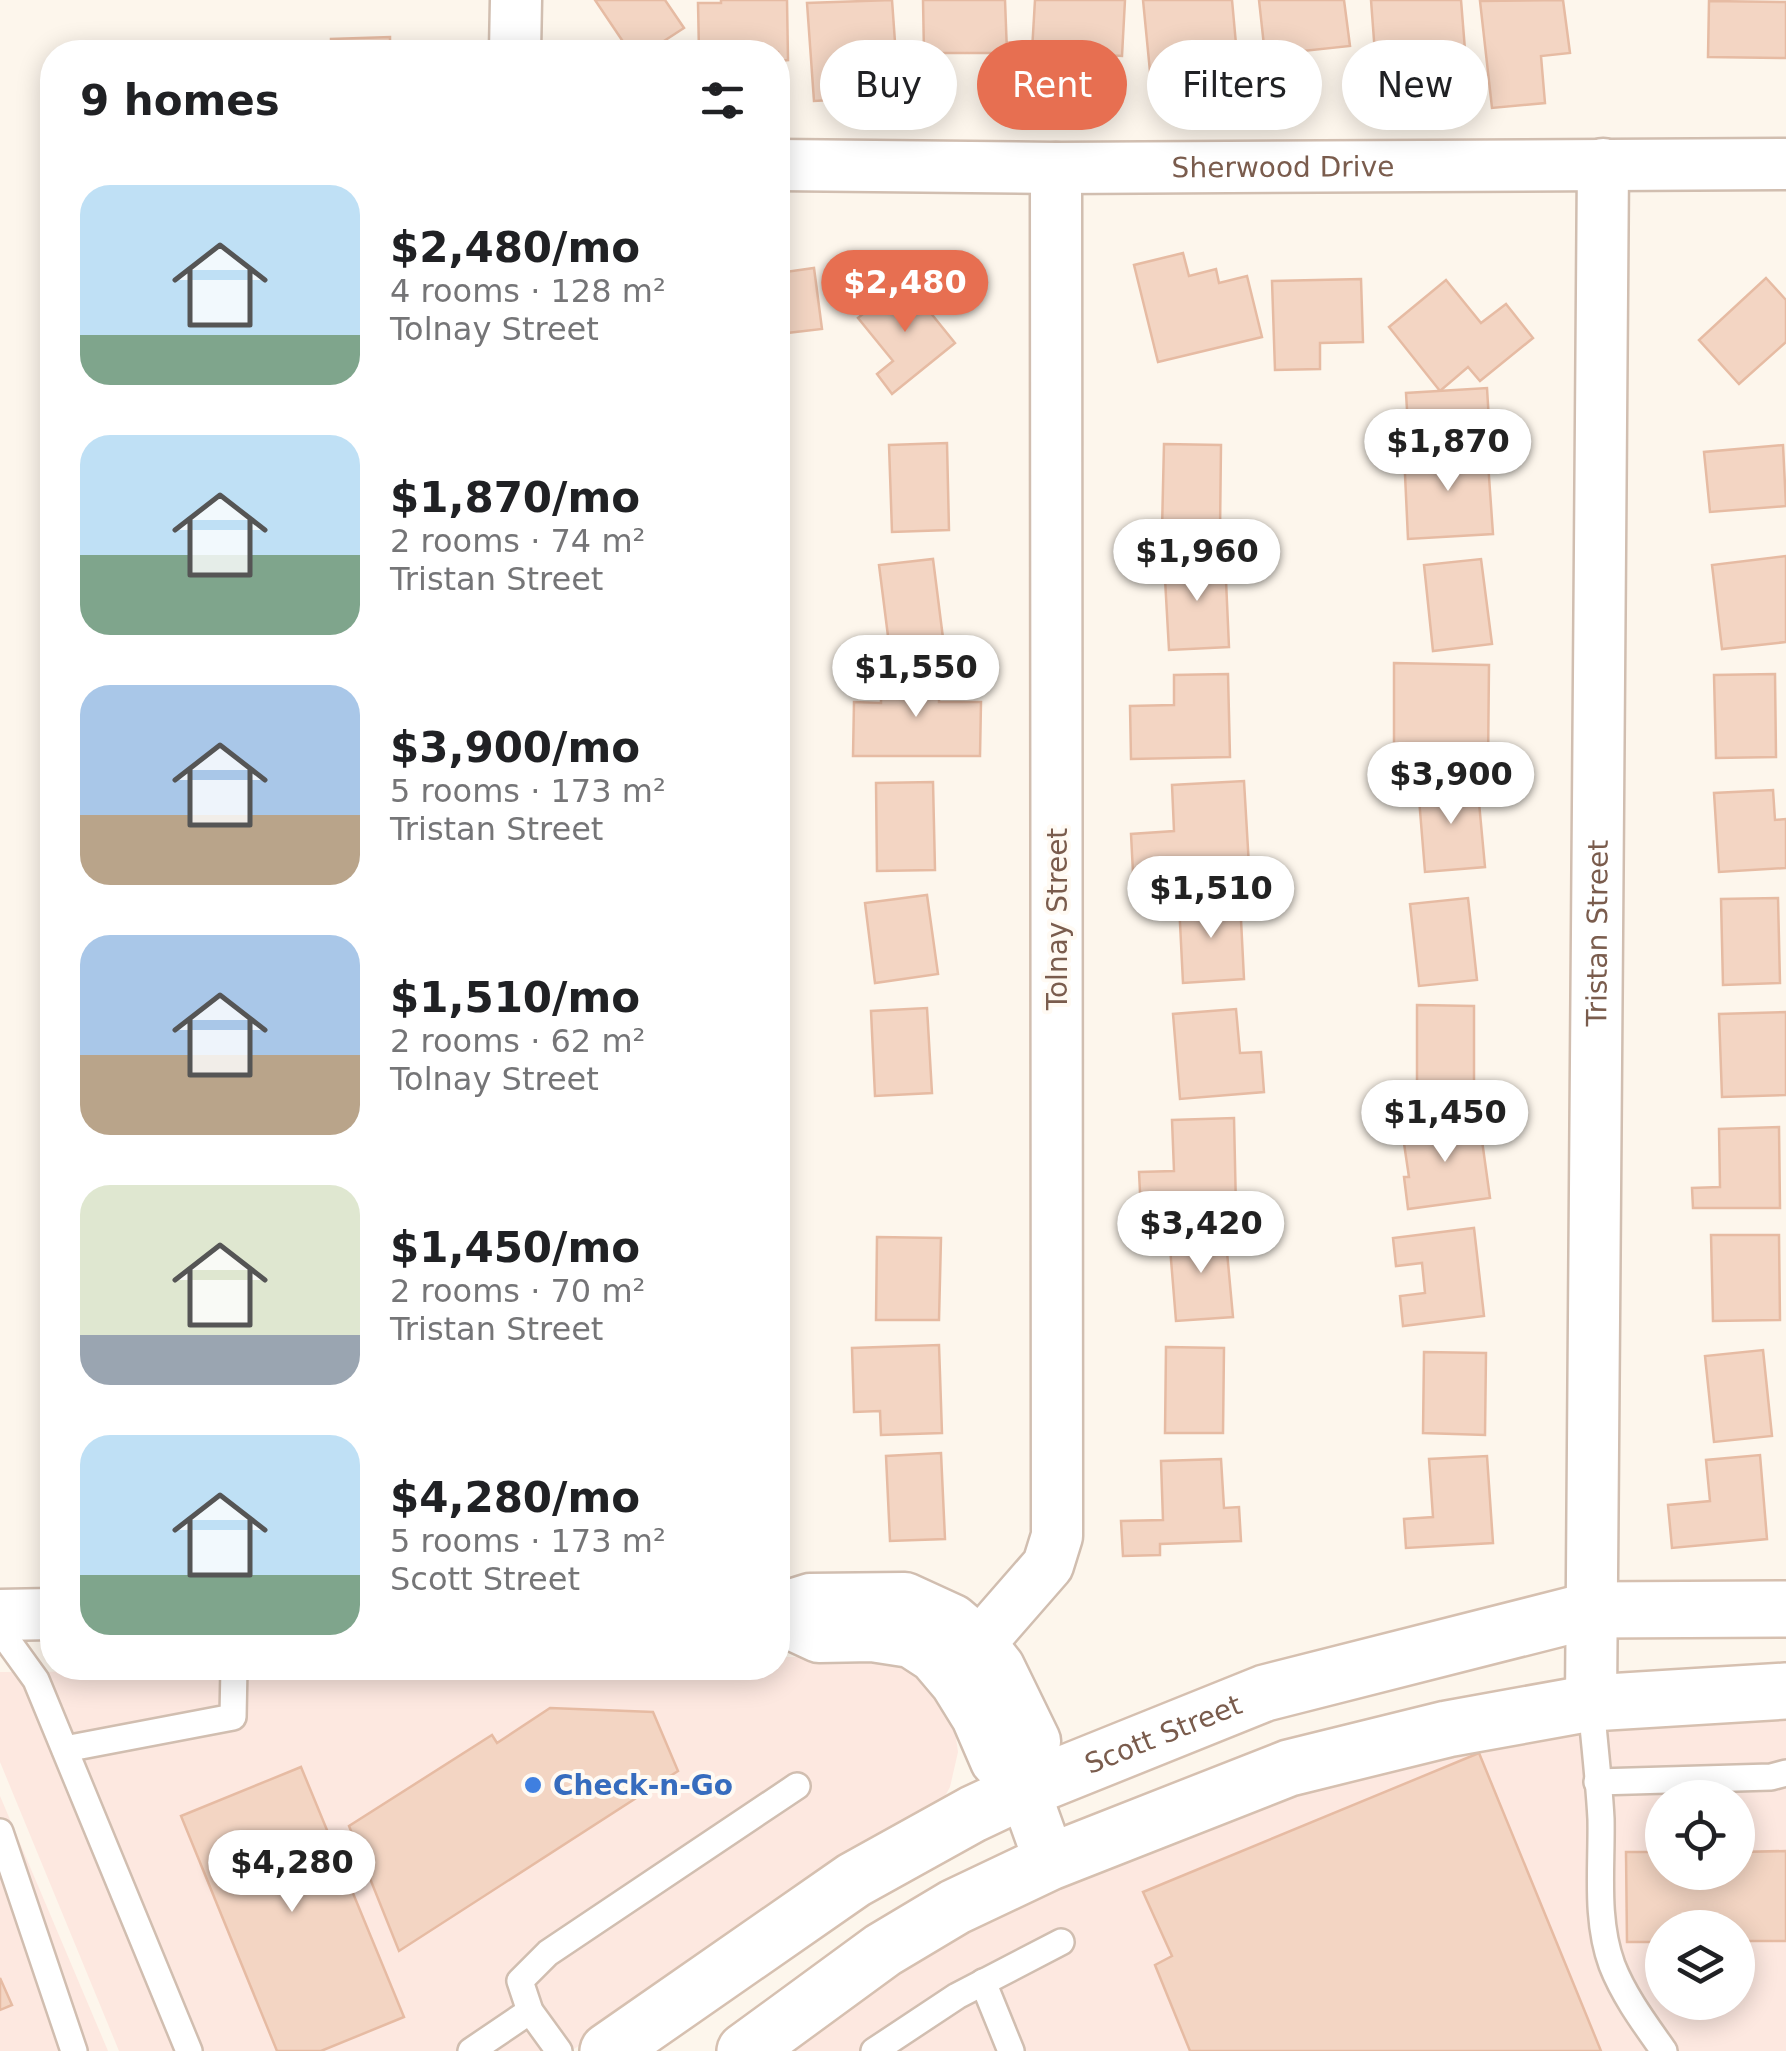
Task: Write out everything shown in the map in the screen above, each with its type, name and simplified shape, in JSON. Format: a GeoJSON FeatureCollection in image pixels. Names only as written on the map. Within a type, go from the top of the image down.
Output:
{"type":"FeatureCollection","features":[{"type":"Feature","properties":{"kind":"main road","name":"Scott Street"},"geometry":{"type":"LineString","coordinates":[[608,2051],[854,1880],[1024,1790],[1266,1693],[1571,1606],[1786,1609]]}},
{"type":"Feature","properties":{"kind":"main road"},"geometry":{"type":"LineString","coordinates":[[777,2035],[884,1950],[955,1907],[1050,1862],[1289,1768],[1447,1729],[1591,1703],[1786,1692]]}},
{"type":"Feature","properties":{"kind":"street"},"geometry":{"type":"LineString","coordinates":[[515,40],[516,0]]}},
{"type":"Feature","properties":{"kind":"street","name":"Tristan Street"},"geometry":{"type":"LineString","coordinates":[[1591,1703],[1571,1606],[1603,164]]}},
{"type":"Feature","properties":{"kind":"street","name":"Sherwood Drive"},"geometry":{"type":"LineString","coordinates":[[790,165],[1056,168],[1786,164]]}},
{"type":"Feature","properties":{"kind":"street","name":"Tolnay Street"},"geometry":{"type":"LineString","coordinates":[[980,1644],[1048,1565],[1058,1536],[1056,168]]}},
{"type":"Feature","properties":{"kind":"street"},"geometry":{"type":"LineString","coordinates":[[790,1605],[810,1599],[905,1598],[953,1620],[999,1668],[1035,1741],[1024,1790]]}},
{"type":"Feature","properties":{"kind":"street"},"geometry":{"type":"LineString","coordinates":[[0,1615],[40,1614]]}},
{"type":"Feature","properties":{"kind":"street"},"geometry":{"type":"LineString","coordinates":[[790,1624],[819,1637],[872,1636],[911,1642],[934,1657],[977,1717],[996,1761],[1024,1790],[1050,1862]]}},
{"type":"Feature","properties":{"kind":"lane"},"geometry":{"type":"LineString","coordinates":[[0,1630],[36,1680],[190,2051]]}},
{"type":"Feature","properties":{"kind":"lane"},"geometry":{"type":"LineString","coordinates":[[65,1749],[233,1717],[234,1680]]}},
{"type":"Feature","properties":{"kind":"lane"},"geometry":{"type":"LineString","coordinates":[[1591,1703],[1598,1782],[1601,1914],[1606,1940],[1612,1964],[1632,2004],[1664,2051]]}},
{"type":"Feature","properties":{"kind":"lane"},"geometry":{"type":"LineString","coordinates":[[1598,1782],[1771,1777],[1786,1773]]}},
{"type":"Feature","properties":{"kind":"lane"},"geometry":{"type":"LineString","coordinates":[[559,2051],[530,2011],[520,1981],[548,1953],[797,1786]]}},
{"type":"Feature","properties":{"kind":"lane"},"geometry":{"type":"LineString","coordinates":[[0,1832],[74,2051]]}},
{"type":"Feature","properties":{"kind":"lane"},"geometry":{"type":"LineString","coordinates":[[879,2050],[983,1982],[1060,1942]]}},
{"type":"Feature","properties":{"kind":"lane"},"geometry":{"type":"LineString","coordinates":[[983,1982],[1011,2051]]}},
{"type":"Feature","properties":{"kind":"lane"},"geometry":{"type":"LineString","coordinates":[[471,2051],[530,2011]]}},
{"type":"Feature","properties":{"kind":"shaded area"},"geometry":{"type":"Polygon","coordinates":[[[790,1657],[895,1661],[932,1687],[953,1716],[958,1752],[950,1787],[939,1807],[571,2051],[119,2051],[0,1762],[0,1672],[40,1672],[40,1680],[790,1680],[790,1657]]]}},
{"type":"Feature","properties":{"kind":"shaded area"},"geometry":{"type":"Polygon","coordinates":[[[1786,1705],[1786,2051],[779,2051],[935,1944],[1210,1816],[1501,1732],[1786,1705]]]}},
{"type":"Feature","properties":{"kind":"shaded area"},"geometry":{"type":"Polygon","coordinates":[[[0,1796],[108,2051],[0,2051],[0,1796]]]}},
{"type":"Feature","properties":{"kind":"building"},"geometry":{"type":"Polygon","coordinates":[[[595,0],[665,0],[684,28],[666,40],[622,40],[595,0]]]}},
{"type":"Feature","properties":{"kind":"building"},"geometry":{"type":"Polygon","coordinates":[[[787,0],[788,40],[699,40],[698,3],[787,0]]]}},
{"type":"Feature","properties":{"kind":"building"},"geometry":{"type":"Polygon","coordinates":[[[892,0],[895,40],[820,40],[820,101],[814,101],[807,3],[892,0]]]}},
{"type":"Feature","properties":{"kind":"building"},"geometry":{"type":"Polygon","coordinates":[[[923,0],[1005,0],[1007,40],[977,40],[977,53],[957,53],[957,40],[924,40],[923,0]]]}},
{"type":"Feature","properties":{"kind":"building"},"geometry":{"type":"Polygon","coordinates":[[[1035,0],[1125,0],[1123,40],[1033,40],[1035,0]]]}},
{"type":"Feature","properties":{"kind":"building"},"geometry":{"type":"Polygon","coordinates":[[[1143,0],[1232,0],[1236,40],[1147,41],[1143,0]]]}},
{"type":"Feature","properties":{"kind":"building"},"geometry":{"type":"Polygon","coordinates":[[[1259,0],[1344,0],[1349,40],[1342,40],[1342,47],[1322,49],[1322,40],[1263,40],[1259,0]]]}},
{"type":"Feature","properties":{"kind":"building"},"geometry":{"type":"Polygon","coordinates":[[[1371,0],[1461,0],[1464,40],[1374,40],[1371,0]]]}},
{"type":"Feature","properties":{"kind":"building"},"geometry":{"type":"Polygon","coordinates":[[[1563,0],[1570,53],[1541,56],[1545,103],[1492,108],[1488,40],[1484,40],[1480,1],[1563,0]]]}},
{"type":"Feature","properties":{"kind":"building"},"geometry":{"type":"Polygon","coordinates":[[[1709,1],[1786,2],[1786,58],[1708,57],[1709,1]]]}},
{"type":"Feature","properties":{"kind":"building"},"geometry":{"type":"Polygon","coordinates":[[[390,37],[390,40],[331,39],[390,37]]]}},
{"type":"Feature","properties":{"kind":"building"},"geometry":{"type":"Polygon","coordinates":[[[1183,253],[1189,276],[1216,269],[1219,283],[1247,276],[1262,337],[1158,362],[1134,265],[1183,253]]]}},
{"type":"Feature","properties":{"kind":"building"},"geometry":{"type":"Polygon","coordinates":[[[814,268],[822,329],[790,333],[790,271],[814,268]]]}},
{"type":"Feature","properties":{"kind":"building"},"geometry":{"type":"Polygon","coordinates":[[[1766,278],[1786,300],[1786,342],[1739,384],[1699,340],[1766,278]]]}},
{"type":"Feature","properties":{"kind":"building"},"geometry":{"type":"Polygon","coordinates":[[[1361,279],[1363,342],[1320,343],[1320,369],[1275,370],[1272,281],[1361,279]]]}},
{"type":"Feature","properties":{"kind":"building"},"geometry":{"type":"Polygon","coordinates":[[[904,280],[955,343],[892,394],[877,374],[893,361],[858,318],[904,280]]]}},
{"type":"Feature","properties":{"kind":"building"},"geometry":{"type":"Polygon","coordinates":[[[1446,280],[1481,323],[1506,304],[1533,338],[1480,381],[1468,367],[1440,391],[1389,327],[1446,280]]]}},
{"type":"Feature","properties":{"kind":"building"},"geometry":{"type":"Polygon","coordinates":[[[1487,388],[1489,421],[1408,427],[1406,393],[1487,388]]]}},
{"type":"Feature","properties":{"kind":"building"},"geometry":{"type":"Polygon","coordinates":[[[947,443],[949,530],[892,532],[889,445],[947,443]]]}},
{"type":"Feature","properties":{"kind":"building"},"geometry":{"type":"Polygon","coordinates":[[[1164,444],[1221,445],[1220,531],[1162,530],[1164,444]]]}},
{"type":"Feature","properties":{"kind":"building"},"geometry":{"type":"Polygon","coordinates":[[[1783,445],[1786,506],[1710,512],[1704,452],[1783,445]]]}},
{"type":"Feature","properties":{"kind":"building"},"geometry":{"type":"Polygon","coordinates":[[[1487,448],[1493,534],[1408,539],[1404,453],[1487,448]]]}},
{"type":"Feature","properties":{"kind":"building"},"geometry":{"type":"Polygon","coordinates":[[[1786,556],[1786,642],[1722,649],[1712,565],[1786,556]]]}},
{"type":"Feature","properties":{"kind":"building"},"geometry":{"type":"Polygon","coordinates":[[[1225,558],[1229,647],[1169,650],[1164,561],[1225,558]]]}},
{"type":"Feature","properties":{"kind":"building"},"geometry":{"type":"Polygon","coordinates":[[[933,559],[943,638],[889,644],[879,565],[933,559]]]}},
{"type":"Feature","properties":{"kind":"building"},"geometry":{"type":"Polygon","coordinates":[[[1481,559],[1492,644],[1433,651],[1424,565],[1481,559]]]}},
{"type":"Feature","properties":{"kind":"building"},"geometry":{"type":"Polygon","coordinates":[[[1394,663],[1489,665],[1488,764],[1394,763],[1394,663]]]}},
{"type":"Feature","properties":{"kind":"building"},"geometry":{"type":"Polygon","coordinates":[[[881,672],[940,672],[939,702],[981,702],[980,756],[853,756],[854,702],[881,703],[881,672]]]}},
{"type":"Feature","properties":{"kind":"building"},"geometry":{"type":"Polygon","coordinates":[[[1228,674],[1230,757],[1131,759],[1130,706],[1174,705],[1174,675],[1228,674]]]}},
{"type":"Feature","properties":{"kind":"building"},"geometry":{"type":"Polygon","coordinates":[[[1775,674],[1776,757],[1716,758],[1714,675],[1775,674]]]}},
{"type":"Feature","properties":{"kind":"building"},"geometry":{"type":"Polygon","coordinates":[[[1244,781],[1249,866],[1133,873],[1131,834],[1174,831],[1172,785],[1244,781]]]}},
{"type":"Feature","properties":{"kind":"building"},"geometry":{"type":"Polygon","coordinates":[[[1477,781],[1485,867],[1425,872],[1418,786],[1477,781]]]}},
{"type":"Feature","properties":{"kind":"building"},"geometry":{"type":"Polygon","coordinates":[[[933,782],[935,870],[877,871],[876,783],[933,782]]]}},
{"type":"Feature","properties":{"kind":"building"},"geometry":{"type":"Polygon","coordinates":[[[1773,790],[1775,820],[1786,819],[1786,868],[1719,872],[1714,793],[1773,790]]]}},
{"type":"Feature","properties":{"kind":"building"},"geometry":{"type":"Polygon","coordinates":[[[927,895],[938,974],[875,983],[865,903],[927,895]]]}},
{"type":"Feature","properties":{"kind":"building"},"geometry":{"type":"Polygon","coordinates":[[[1468,898],[1477,980],[1419,986],[1410,904],[1468,898]]]}},
{"type":"Feature","properties":{"kind":"building"},"geometry":{"type":"Polygon","coordinates":[[[1778,898],[1780,983],[1723,985],[1721,899],[1778,898]]]}},
{"type":"Feature","properties":{"kind":"building"},"geometry":{"type":"Polygon","coordinates":[[[1240,900],[1244,979],[1183,983],[1179,903],[1240,900]]]}},
{"type":"Feature","properties":{"kind":"building"},"geometry":{"type":"Polygon","coordinates":[[[1417,1005],[1474,1006],[1474,1098],[1417,1098],[1417,1005]]]}},
{"type":"Feature","properties":{"kind":"building"},"geometry":{"type":"Polygon","coordinates":[[[927,1008],[932,1093],[875,1096],[871,1011],[927,1008]]]}},
{"type":"Feature","properties":{"kind":"building"},"geometry":{"type":"Polygon","coordinates":[[[1236,1009],[1240,1053],[1261,1052],[1264,1092],[1180,1099],[1173,1014],[1236,1009]]]}},
{"type":"Feature","properties":{"kind":"building"},"geometry":{"type":"Polygon","coordinates":[[[1786,1012],[1786,1095],[1722,1097],[1719,1014],[1786,1012]]]}},
{"type":"Feature","properties":{"kind":"building"},"geometry":{"type":"Polygon","coordinates":[[[1234,1118],[1236,1209],[1141,1212],[1139,1172],[1174,1171],[1172,1120],[1234,1118]]]}},
{"type":"Feature","properties":{"kind":"building"},"geometry":{"type":"Polygon","coordinates":[[[1479,1119],[1490,1198],[1408,1209],[1404,1177],[1409,1177],[1402,1130],[1479,1119]]]}},
{"type":"Feature","properties":{"kind":"building"},"geometry":{"type":"Polygon","coordinates":[[[1779,1127],[1780,1208],[1693,1208],[1692,1188],[1720,1187],[1719,1129],[1779,1127]]]}},
{"type":"Feature","properties":{"kind":"building"},"geometry":{"type":"Polygon","coordinates":[[[1474,1228],[1484,1316],[1403,1326],[1400,1296],[1425,1293],[1422,1263],[1396,1266],[1393,1238],[1474,1228]]]}},
{"type":"Feature","properties":{"kind":"building"},"geometry":{"type":"Polygon","coordinates":[[[1225,1230],[1233,1317],[1176,1321],[1169,1235],[1225,1230]]]}},
{"type":"Feature","properties":{"kind":"building"},"geometry":{"type":"Polygon","coordinates":[[[1711,1235],[1779,1235],[1780,1320],[1713,1321],[1711,1235]]]}},
{"type":"Feature","properties":{"kind":"building"},"geometry":{"type":"Polygon","coordinates":[[[877,1237],[941,1238],[939,1320],[876,1320],[877,1237]]]}},
{"type":"Feature","properties":{"kind":"building"},"geometry":{"type":"Polygon","coordinates":[[[939,1345],[942,1433],[881,1435],[880,1411],[854,1412],[852,1348],[939,1345]]]}},
{"type":"Feature","properties":{"kind":"building"},"geometry":{"type":"Polygon","coordinates":[[[1166,1347],[1224,1348],[1223,1433],[1165,1433],[1166,1347]]]}},
{"type":"Feature","properties":{"kind":"building"},"geometry":{"type":"Polygon","coordinates":[[[1763,1350],[1772,1436],[1714,1442],[1705,1356],[1763,1350]]]}},
{"type":"Feature","properties":{"kind":"building"},"geometry":{"type":"Polygon","coordinates":[[[1424,1352],[1486,1353],[1485,1435],[1423,1433],[1424,1352]]]}},
{"type":"Feature","properties":{"kind":"building"},"geometry":{"type":"Polygon","coordinates":[[[941,1453],[945,1539],[890,1541],[886,1456],[941,1453]]]}},
{"type":"Feature","properties":{"kind":"building"},"geometry":{"type":"Polygon","coordinates":[[[1760,1455],[1767,1539],[1672,1548],[1668,1505],[1710,1501],[1706,1460],[1760,1455]]]}},
{"type":"Feature","properties":{"kind":"building"},"geometry":{"type":"Polygon","coordinates":[[[1487,1456],[1493,1543],[1406,1548],[1404,1519],[1433,1517],[1429,1459],[1487,1456]]]}},
{"type":"Feature","properties":{"kind":"building"},"geometry":{"type":"Polygon","coordinates":[[[1221,1459],[1224,1508],[1239,1507],[1241,1541],[1160,1544],[1160,1555],[1123,1556],[1121,1521],[1163,1520],[1161,1461],[1221,1459]]]}},
{"type":"Feature","properties":{"kind":"building"},"geometry":{"type":"Polygon","coordinates":[[[550,1708],[653,1712],[678,1771],[399,1951],[349,1826],[492,1735],[497,1743],[550,1708]]]}},
{"type":"Feature","properties":{"kind":"building"},"geometry":{"type":"Polygon","coordinates":[[[1479,1753],[1601,2051],[1190,2051],[1155,1965],[1172,1956],[1143,1892],[1479,1753]]]}},
{"type":"Feature","properties":{"kind":"building"},"geometry":{"type":"Polygon","coordinates":[[[301,1767],[404,2017],[321,2051],[277,2051],[181,1816],[301,1767]]]}},
{"type":"Feature","properties":{"kind":"building"},"geometry":{"type":"Polygon","coordinates":[[[1786,1851],[1786,1941],[1755,1941],[1755,1910],[1645,1910],[1645,1942],[1627,1942],[1626,1852],[1645,1852],[1645,1890],[1755,1890],[1755,1852],[1786,1851]]]}},
{"type":"Feature","properties":{"kind":"building"},"geometry":{"type":"Polygon","coordinates":[[[0,1978],[12,2005],[0,2010],[0,1978]]]}},
{"type":"Feature","properties":{"kind":"place","name":"Check-n-Go"},"geometry":{"type":"Point","coordinates":[533,1785]}}]}
